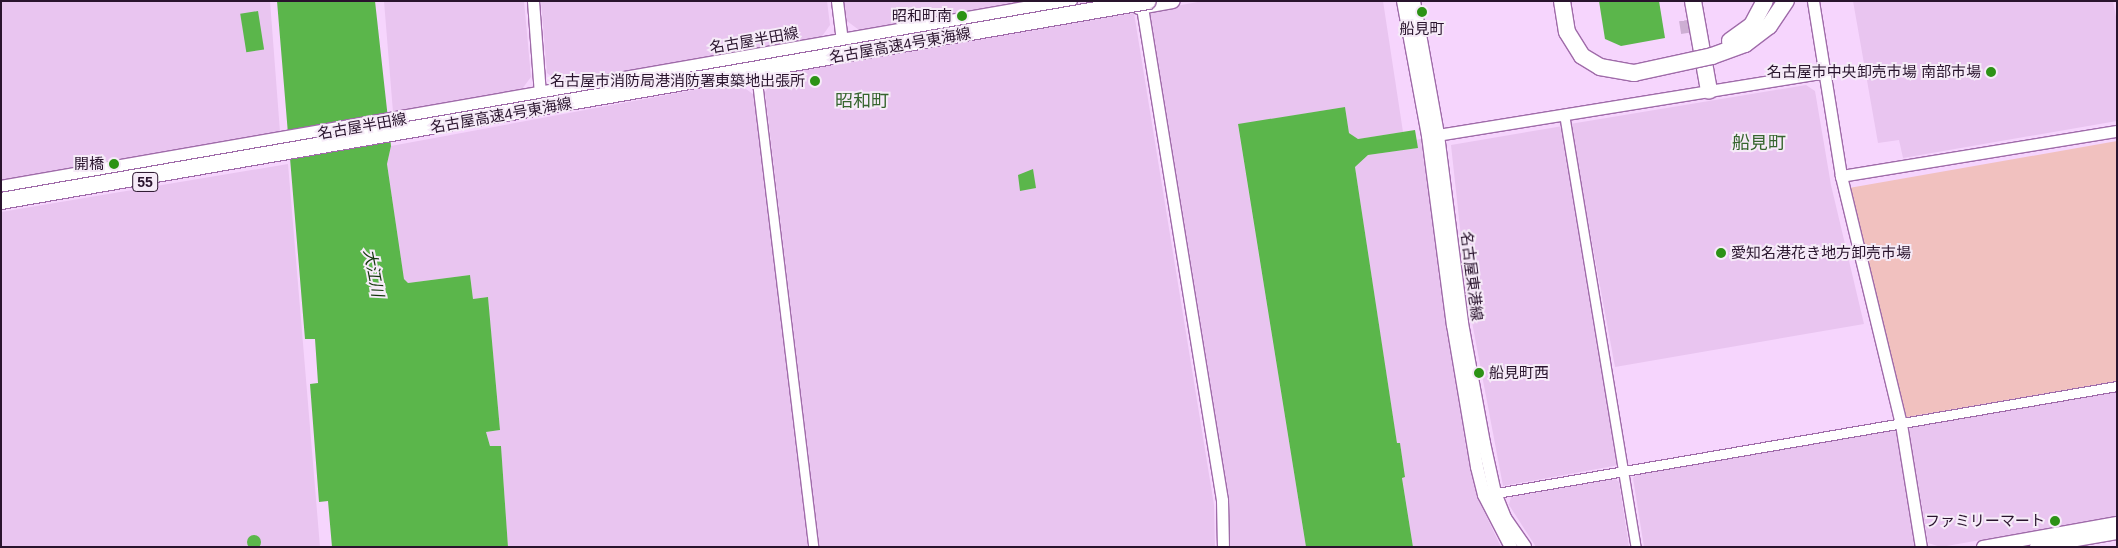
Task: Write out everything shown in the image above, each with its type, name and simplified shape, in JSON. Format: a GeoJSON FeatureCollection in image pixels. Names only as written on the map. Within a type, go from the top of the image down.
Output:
{"type":"FeatureCollection","features":[{"type":"Feature","properties":{"kind":"highway","name":"名古屋高速4号東海線"},"geometry":{"type":"LineString","coordinates":[[1,190],[1092,1]]}},
{"type":"Feature","properties":{"kind":"highway"},"geometry":{"type":"LineString","coordinates":[[1562,1],[1566,32],[1582,56],[1600,67],[1634,73],[1703,58],[1744,44],[1769,26],[1786,1]]}},
{"type":"Feature","properties":{"kind":"highway"},"geometry":{"type":"LineString","coordinates":[[1572,1],[1574,24],[1584,43],[1602,57],[1631,64],[1657,62],[1728,42],[1752,25],[1765,1]]}},
{"type":"Feature","properties":{"kind":"highway","name":"名古屋高速4号東海線"},"geometry":{"type":"LineString","coordinates":[[1,201],[1143,3]]}},
{"type":"Feature","properties":{"kind":"highway"},"geometry":{"type":"LineString","coordinates":[[1689,13],[1704,91]]}},
{"type":"Feature","properties":{"kind":"highway"},"geometry":{"type":"LineString","coordinates":[[1689,13],[1704,91]]}},
{"type":"Feature","properties":{"kind":"main road","name":"名古屋半田線"},"geometry":{"type":"LineString","coordinates":[[1,190],[1070,1]]}},
{"type":"Feature","properties":{"kind":"main road","name":"名古屋半田線"},"geometry":{"type":"LineString","coordinates":[[1,207],[289,155],[757,75],[1143,3],[1172,1]]}},
{"type":"Feature","properties":{"kind":"main road","name":"名古屋東港線"},"geometry":{"type":"LineString","coordinates":[[1403,1],[1433,135]]}},
{"type":"Feature","properties":{"kind":"main road","name":"名古屋東港線"},"geometry":{"type":"LineString","coordinates":[[1414,1],[1433,135],[1453,326],[1489,494],[1510,547]]}},
{"type":"Feature","properties":{"kind":"main road","name":"名古屋東港線"},"geometry":{"type":"LineString","coordinates":[[1489,494],[1525,547]]}},
{"type":"Feature","properties":{"kind":"main road"},"geometry":{"type":"LineString","coordinates":[[1983,547],[2117,523]]}},
{"type":"Feature","properties":{"kind":"main road"},"geometry":{"type":"LineString","coordinates":[[2036,547],[2117,533]]}},
{"type":"Feature","properties":{"kind":"street"},"geometry":{"type":"LineString","coordinates":[[533,1],[540,94]]}},
{"type":"Feature","properties":{"kind":"street"},"geometry":{"type":"LineString","coordinates":[[837,1],[842,41]]}},
{"type":"Feature","properties":{"kind":"street"},"geometry":{"type":"LineString","coordinates":[[1813,1],[1841,176],[1901,424],[1922,547]]}},
{"type":"Feature","properties":{"kind":"street"},"geometry":{"type":"LineString","coordinates":[[1143,3],[1222,500],[1224,547]]}},
{"type":"Feature","properties":{"kind":"street"},"geometry":{"type":"LineString","coordinates":[[754,56],[813,547]]}},
{"type":"Feature","properties":{"kind":"street"},"geometry":{"type":"LineString","coordinates":[[1433,135],[1824,72]]}},
{"type":"Feature","properties":{"kind":"street"},"geometry":{"type":"LineString","coordinates":[[1564,114],[1636,547]]}},
{"type":"Feature","properties":{"kind":"street"},"geometry":{"type":"LineString","coordinates":[[1841,176],[2117,131]]}},
{"type":"Feature","properties":{"kind":"street"},"geometry":{"type":"LineString","coordinates":[[1489,494],[2117,386]]}},
{"type":"Feature","properties":{"kind":"shaded area"},"geometry":{"type":"Polygon","coordinates":[[[1,1],[270,1],[280,132],[1,180],[1,1]]]}},
{"type":"Feature","properties":{"kind":"shaded area"},"geometry":{"type":"Polygon","coordinates":[[[384,1],[524,1],[531,77],[522,89],[393,112],[384,1]]]}},
{"type":"Feature","properties":{"kind":"shaded area"},"geometry":{"type":"Polygon","coordinates":[[[541,1],[827,1],[830,25],[818,42],[564,86],[547,73],[541,1]]]}},
{"type":"Feature","properties":{"kind":"shaded area"},"geometry":{"type":"Polygon","coordinates":[[[844,1],[1024,1],[859,30],[847,21],[844,1]]]}},
{"type":"Feature","properties":{"kind":"shaded area"},"geometry":{"type":"Polygon","coordinates":[[[1203,1],[1383,1],[1403,132],[1358,139],[1349,133],[1345,107],[1238,125],[1306,547],[1230,547],[1149,11],[1203,1]]]}},
{"type":"Feature","properties":{"kind":"shaded area","name":"名古屋市中央卸売市場 南部市場"},"geometry":{"type":"Polygon","coordinates":[[[1853,1],[2113,1],[2117,22],[2117,121],[1903,158],[1899,140],[1878,143],[1853,1]]]}},
{"type":"Feature","properties":{"kind":"shaded area"},"geometry":{"type":"Polygon","coordinates":[[[1134,13],[1214,505],[1215,547],[819,547],[765,92],[777,75],[1134,13]]]}},
{"type":"Feature","properties":{"kind":"shaded area"},"geometry":{"type":"Polygon","coordinates":[[[737,82],[754,95],[809,547],[508,547],[501,446],[490,446],[486,432],[500,430],[488,297],[473,299],[470,275],[408,283],[404,279],[387,164],[391,146],[737,82]]]}},
{"type":"Feature","properties":{"kind":"shaded area","name":"愛知名港花き地方卸売市場"},"geometry":{"type":"Polygon","coordinates":[[[1806,85],[1815,91],[1831,185],[1864,324],[1615,367],[1570,124],[1806,85]]]}},
{"type":"Feature","properties":{"kind":"shaded area"},"geometry":{"type":"Polygon","coordinates":[[[1563,126],[1619,465],[1503,486],[1468,301],[1451,145],[1563,126]]]}},
{"type":"Feature","properties":{"kind":"shaded area"},"geometry":{"type":"Polygon","coordinates":[[[1425,138],[1441,269],[1438,270],[1466,447],[1481,505],[1501,547],[1413,547],[1402,477],[1405,477],[1400,443],[1397,444],[1355,167],[1368,155],[1418,148],[1416,140],[1425,138]]]}},
{"type":"Feature","properties":{"kind":"shaded area"},"geometry":{"type":"Polygon","coordinates":[[[2117,141],[2117,381],[1907,417],[1902,413],[1849,188],[2117,141]]]}},
{"type":"Feature","properties":{"kind":"shaded area"},"geometry":{"type":"Polygon","coordinates":[[[288,164],[320,547],[1,547],[1,212],[288,164]]]}},
{"type":"Feature","properties":{"kind":"shaded area"},"geometry":{"type":"Polygon","coordinates":[[[2117,391],[2117,516],[1941,547],[1928,543],[1909,430],[1911,427],[2117,391]]]}},
{"type":"Feature","properties":{"kind":"shaded area"},"geometry":{"type":"Polygon","coordinates":[[[1893,430],[1898,434],[1916,547],[1644,547],[1633,478],[1638,474],[1893,430]]]}},
{"type":"Feature","properties":{"kind":"shaded area"},"geometry":{"type":"Polygon","coordinates":[[[1615,479],[1619,482],[1629,547],[1536,547],[1509,505],[1511,497],[1615,479]]]}},
{"type":"Feature","properties":{"kind":"water","name":"大江川"},"geometry":{"type":"Polygon","coordinates":[[[277,1],[375,1],[391,146],[387,164],[404,279],[408,283],[470,275],[473,299],[488,297],[500,430],[486,432],[490,446],[501,446],[508,547],[332,547],[328,501],[319,502],[310,384],[318,383],[315,339],[305,339],[277,1]]]}},
{"type":"Feature","properties":{"kind":"water"},"geometry":{"type":"Polygon","coordinates":[[[1599,1],[1659,1],[1665,38],[1621,46],[1605,39],[1599,1]]]}},
{"type":"Feature","properties":{"kind":"water"},"geometry":{"type":"Polygon","coordinates":[[[258,11],[264,50],[246,52],[240,14],[258,11]]]}},
{"type":"Feature","properties":{"kind":"water"},"geometry":{"type":"Polygon","coordinates":[[[1345,107],[1349,133],[1358,139],[1415,130],[1418,148],[1368,155],[1355,167],[1397,443],[1400,443],[1405,477],[1402,478],[1413,547],[1306,547],[1238,124],[1345,107]]]}},
{"type":"Feature","properties":{"kind":"water"},"geometry":{"type":"Polygon","coordinates":[[[1033,169],[1036,188],[1020,191],[1018,175],[1033,169]]]}},
{"type":"Feature","properties":{"kind":"water"},"geometry":{"type":"Polygon","coordinates":[[[251,535],[257,535],[261,542],[257,549],[251,549],[247,545],[247,539],[251,535]]]}},
{"type":"Feature","properties":{"kind":"tunnel"},"geometry":{"type":"LineString","coordinates":[[1687,20],[1689,33]]}},
{"type":"Feature","properties":{"kind":"place","name":"船見町"},"geometry":{"type":"Point","coordinates":[1422,12]}},
{"type":"Feature","properties":{"kind":"place","name":"昭和町南"},"geometry":{"type":"Point","coordinates":[962,16]}},
{"type":"Feature","properties":{"kind":"place","name":"名古屋市中央卸売市場 南部市場"},"geometry":{"type":"Point","coordinates":[1991,72]}},
{"type":"Feature","properties":{"kind":"place","name":"名古屋市消防局港消防署東築地出張所"},"geometry":{"type":"Point","coordinates":[815,81]}},
{"type":"Feature","properties":{"kind":"place","name":"開橋"},"geometry":{"type":"Point","coordinates":[114,164]}},
{"type":"Feature","properties":{"kind":"place","name":"愛知名港花き地方卸売市場"},"geometry":{"type":"Point","coordinates":[1721,253]}},
{"type":"Feature","properties":{"kind":"place","name":"船見町西"},"geometry":{"type":"Point","coordinates":[1479,373]}},
{"type":"Feature","properties":{"kind":"place","name":"ファミリーマート"},"geometry":{"type":"Point","coordinates":[2055,521]}},
{"type":"Feature","properties":{"kind":"district","name":"昭和町"},"geometry":{"type":"Point","coordinates":[862,101]}},
{"type":"Feature","properties":{"kind":"district","name":"船見町"},"geometry":{"type":"Point","coordinates":[1759,143]}}]}
